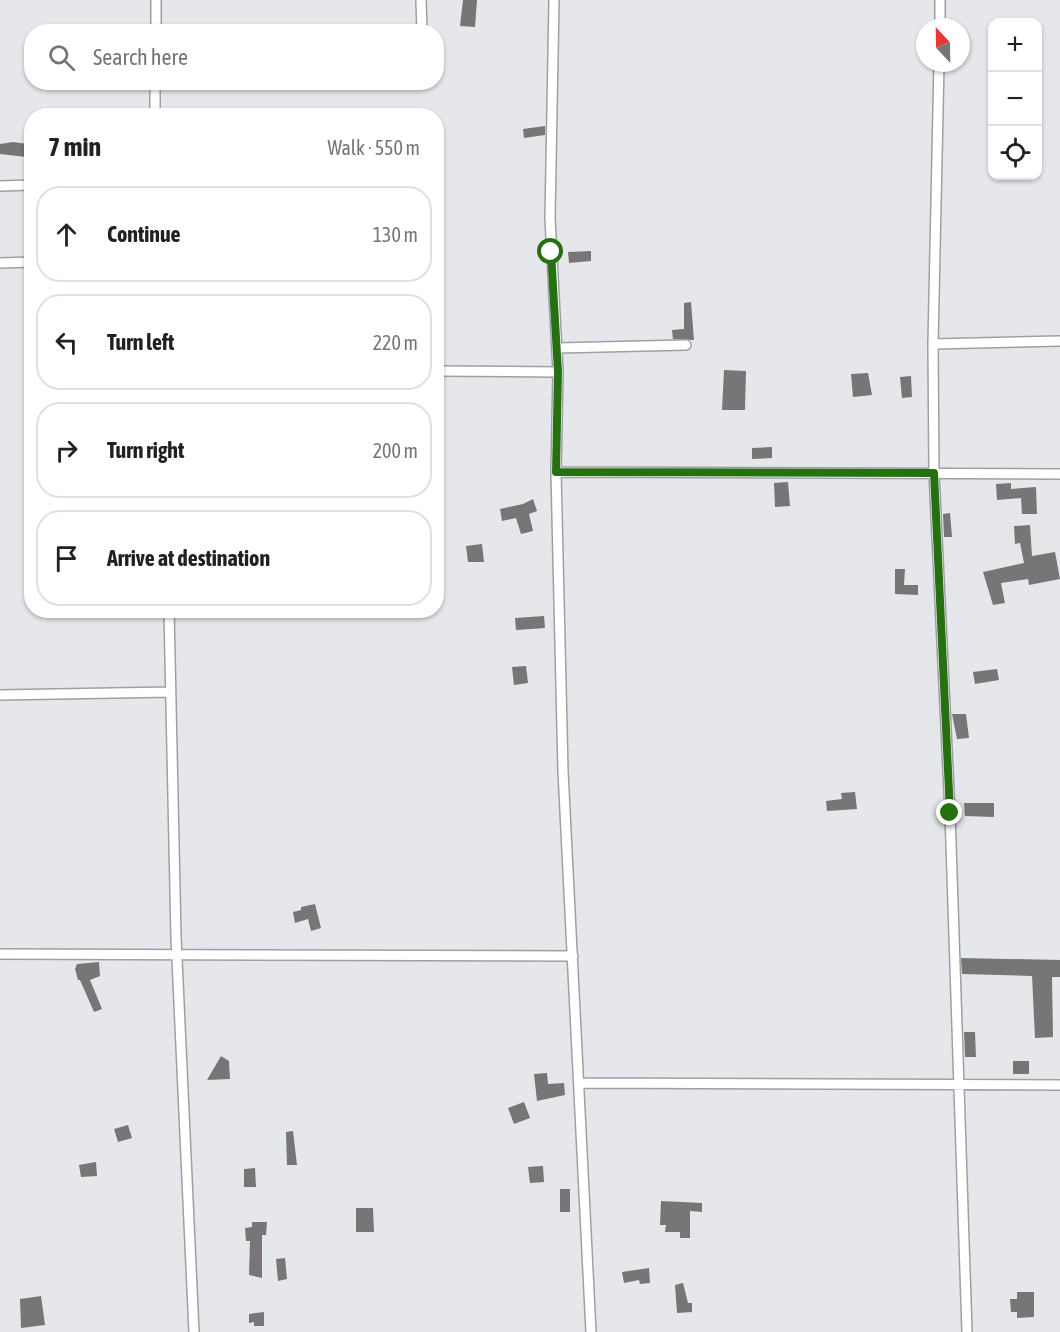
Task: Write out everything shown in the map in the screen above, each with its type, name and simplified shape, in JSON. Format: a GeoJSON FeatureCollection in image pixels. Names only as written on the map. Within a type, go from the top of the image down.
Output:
{"type":"FeatureCollection","features":[{"type":"Feature","properties":{"kind":"street"},"geometry":{"type":"LineString","coordinates":[[156,0],[156,24]]}},
{"type":"Feature","properties":{"kind":"street"},"geometry":{"type":"LineString","coordinates":[[422,0],[422,24]]}},
{"type":"Feature","properties":{"kind":"street"},"geometry":{"type":"LineString","coordinates":[[554,0],[550,218],[558,372],[556,472],[563,771],[591,1332]]}},
{"type":"Feature","properties":{"kind":"street"},"geometry":{"type":"LineString","coordinates":[[940,0],[940,18]]}},
{"type":"Feature","properties":{"kind":"street"},"geometry":{"type":"LineString","coordinates":[[939,72],[933,344],[934,473],[950,813],[957,1084],[968,1332]]}},
{"type":"Feature","properties":{"kind":"street"},"geometry":{"type":"LineString","coordinates":[[155,90],[155,108]]}},
{"type":"Feature","properties":{"kind":"street"},"geometry":{"type":"LineString","coordinates":[[0,186],[24,186]]}},
{"type":"Feature","properties":{"kind":"street"},"geometry":{"type":"LineString","coordinates":[[0,263],[24,262]]}},
{"type":"Feature","properties":{"kind":"street"},"geometry":{"type":"LineString","coordinates":[[933,344],[1060,341]]}},
{"type":"Feature","properties":{"kind":"street"},"geometry":{"type":"LineString","coordinates":[[557,348],[686,345]]}},
{"type":"Feature","properties":{"kind":"street"},"geometry":{"type":"LineString","coordinates":[[444,371],[558,372]]}},
{"type":"Feature","properties":{"kind":"street"},"geometry":{"type":"LineString","coordinates":[[556,472],[1060,474]]}},
{"type":"Feature","properties":{"kind":"street"},"geometry":{"type":"LineString","coordinates":[[169,618],[177,954],[194,1332]]}},
{"type":"Feature","properties":{"kind":"street"},"geometry":{"type":"LineString","coordinates":[[0,695],[170,692]]}},
{"type":"Feature","properties":{"kind":"street"},"geometry":{"type":"LineString","coordinates":[[0,954],[573,956]]}},
{"type":"Feature","properties":{"kind":"street"},"geometry":{"type":"LineString","coordinates":[[580,1083],[1060,1085]]}},
{"type":"Feature","properties":{"kind":"building"},"geometry":{"type":"Polygon","coordinates":[[[463,0],[477,0],[475,27],[460,26],[463,0]]]}},
{"type":"Feature","properties":{"kind":"building"},"geometry":{"type":"Polygon","coordinates":[[[545,126],[545,135],[524,138],[523,129],[545,126]]]}},
{"type":"Feature","properties":{"kind":"building"},"geometry":{"type":"Polygon","coordinates":[[[24,143],[24,157],[0,154],[0,144],[24,143]]]}},
{"type":"Feature","properties":{"kind":"building"},"geometry":{"type":"Polygon","coordinates":[[[591,251],[591,261],[569,263],[568,252],[591,251]]]}},
{"type":"Feature","properties":{"kind":"building"},"geometry":{"type":"Polygon","coordinates":[[[691,302],[694,340],[673,339],[672,330],[684,329],[684,303],[691,302]]]}},
{"type":"Feature","properties":{"kind":"building"},"geometry":{"type":"Polygon","coordinates":[[[724,370],[746,371],[745,410],[722,410],[724,370]]]}},
{"type":"Feature","properties":{"kind":"building"},"geometry":{"type":"Polygon","coordinates":[[[868,373],[872,395],[853,397],[851,374],[868,373]]]}},
{"type":"Feature","properties":{"kind":"building"},"geometry":{"type":"Polygon","coordinates":[[[911,376],[912,397],[902,398],[900,377],[911,376]]]}},
{"type":"Feature","properties":{"kind":"building"},"geometry":{"type":"Polygon","coordinates":[[[772,447],[772,458],[752,459],[752,448],[772,447]]]}},
{"type":"Feature","properties":{"kind":"building"},"geometry":{"type":"Polygon","coordinates":[[[788,482],[790,506],[775,507],[774,483],[788,482]]]}},
{"type":"Feature","properties":{"kind":"building"},"geometry":{"type":"Polygon","coordinates":[[[1011,483],[1011,489],[1036,487],[1037,514],[1022,514],[1021,498],[997,500],[996,484],[1011,483]]]}},
{"type":"Feature","properties":{"kind":"building"},"geometry":{"type":"Polygon","coordinates":[[[533,499],[537,511],[529,514],[533,531],[521,534],[516,518],[502,521],[500,509],[523,504],[533,499]]]}},
{"type":"Feature","properties":{"kind":"building"},"geometry":{"type":"Polygon","coordinates":[[[950,513],[952,537],[944,537],[943,514],[950,513]]]}},
{"type":"Feature","properties":{"kind":"building"},"geometry":{"type":"Polygon","coordinates":[[[1030,525],[1032,556],[1055,552],[1060,579],[1029,585],[1028,579],[1001,583],[1005,603],[993,605],[983,572],[1024,563],[1020,543],[1015,544],[1014,526],[1030,525]]]}},
{"type":"Feature","properties":{"kind":"building"},"geometry":{"type":"Polygon","coordinates":[[[482,544],[484,562],[468,562],[466,546],[482,544]]]}},
{"type":"Feature","properties":{"kind":"building"},"geometry":{"type":"Polygon","coordinates":[[[895,569],[905,569],[904,585],[918,585],[918,595],[895,594],[895,569]]]}},
{"type":"Feature","properties":{"kind":"building"},"geometry":{"type":"Polygon","coordinates":[[[544,616],[545,628],[516,630],[515,618],[544,616]]]}},
{"type":"Feature","properties":{"kind":"building"},"geometry":{"type":"Polygon","coordinates":[[[526,666],[528,683],[514,685],[512,667],[526,666]]]}},
{"type":"Feature","properties":{"kind":"building"},"geometry":{"type":"Polygon","coordinates":[[[997,669],[999,680],[975,684],[973,672],[997,669]]]}},
{"type":"Feature","properties":{"kind":"building"},"geometry":{"type":"Polygon","coordinates":[[[952,714],[966,714],[969,738],[957,739],[952,714]]]}},
{"type":"Feature","properties":{"kind":"building"},"geometry":{"type":"Polygon","coordinates":[[[855,792],[857,809],[827,811],[826,801],[842,799],[841,793],[855,792]]]}},
{"type":"Feature","properties":{"kind":"building"},"geometry":{"type":"Polygon","coordinates":[[[964,803],[994,803],[994,817],[965,816],[964,803]]]}},
{"type":"Feature","properties":{"kind":"building"},"geometry":{"type":"Polygon","coordinates":[[[315,904],[321,928],[311,931],[308,919],[295,923],[293,912],[301,910],[301,907],[315,904]]]}},
{"type":"Feature","properties":{"kind":"building"},"geometry":{"type":"Polygon","coordinates":[[[961,958],[1060,960],[1060,977],[1052,977],[1053,1037],[1035,1038],[1032,976],[962,974],[961,958]]]}},
{"type":"Feature","properties":{"kind":"building"},"geometry":{"type":"Polygon","coordinates":[[[99,962],[100,976],[90,980],[102,1009],[94,1012],[75,969],[77,964],[99,962]]]}},
{"type":"Feature","properties":{"kind":"building"},"geometry":{"type":"Polygon","coordinates":[[[964,1032],[975,1032],[976,1057],[965,1057],[964,1032]]]}},
{"type":"Feature","properties":{"kind":"building"},"geometry":{"type":"Polygon","coordinates":[[[221,1056],[229,1061],[230,1079],[207,1080],[221,1056]]]}},
{"type":"Feature","properties":{"kind":"building"},"geometry":{"type":"Polygon","coordinates":[[[1013,1061],[1029,1061],[1029,1074],[1013,1074],[1013,1061]]]}},
{"type":"Feature","properties":{"kind":"building"},"geometry":{"type":"Polygon","coordinates":[[[547,1073],[548,1084],[564,1083],[565,1095],[537,1101],[534,1074],[547,1073]]]}},
{"type":"Feature","properties":{"kind":"building"},"geometry":{"type":"Polygon","coordinates":[[[524,1102],[530,1118],[514,1124],[508,1108],[524,1102]]]}},
{"type":"Feature","properties":{"kind":"building"},"geometry":{"type":"Polygon","coordinates":[[[128,1125],[132,1138],[118,1142],[114,1129],[128,1125]]]}},
{"type":"Feature","properties":{"kind":"building"},"geometry":{"type":"Polygon","coordinates":[[[293,1131],[297,1165],[287,1165],[286,1132],[293,1131]]]}},
{"type":"Feature","properties":{"kind":"building"},"geometry":{"type":"Polygon","coordinates":[[[96,1162],[97,1176],[81,1177],[79,1165],[96,1162]]]}},
{"type":"Feature","properties":{"kind":"building"},"geometry":{"type":"Polygon","coordinates":[[[543,1166],[544,1182],[530,1183],[528,1167],[543,1166]]]}},
{"type":"Feature","properties":{"kind":"building"},"geometry":{"type":"Polygon","coordinates":[[[255,1168],[256,1187],[244,1187],[244,1169],[255,1168]]]}},
{"type":"Feature","properties":{"kind":"building"},"geometry":{"type":"Polygon","coordinates":[[[560,1189],[570,1189],[570,1212],[560,1212],[560,1189]]]}},
{"type":"Feature","properties":{"kind":"building"},"geometry":{"type":"Polygon","coordinates":[[[661,1201],[702,1203],[702,1212],[690,1211],[690,1238],[680,1238],[680,1232],[665,1232],[666,1225],[660,1225],[661,1201]]]}},
{"type":"Feature","properties":{"kind":"building"},"geometry":{"type":"Polygon","coordinates":[[[356,1208],[373,1208],[374,1232],[356,1232],[356,1208]]]}},
{"type":"Feature","properties":{"kind":"building"},"geometry":{"type":"Polygon","coordinates":[[[252,1222],[267,1222],[266,1235],[262,1235],[262,1278],[249,1275],[250,1241],[246,1241],[245,1228],[252,1227],[252,1222]]]}},
{"type":"Feature","properties":{"kind":"building"},"geometry":{"type":"Polygon","coordinates":[[[285,1258],[287,1279],[278,1281],[276,1259],[285,1258]]]}},
{"type":"Feature","properties":{"kind":"building"},"geometry":{"type":"Polygon","coordinates":[[[649,1268],[650,1283],[640,1284],[639,1280],[624,1283],[622,1272],[649,1268]]]}},
{"type":"Feature","properties":{"kind":"building"},"geometry":{"type":"Polygon","coordinates":[[[683,1283],[688,1303],[692,1303],[692,1312],[677,1313],[675,1285],[683,1283]]]}},
{"type":"Feature","properties":{"kind":"building"},"geometry":{"type":"Polygon","coordinates":[[[1017,1292],[1034,1292],[1034,1317],[1017,1318],[1017,1312],[1011,1312],[1010,1299],[1017,1299],[1017,1292]]]}},
{"type":"Feature","properties":{"kind":"building"},"geometry":{"type":"Polygon","coordinates":[[[41,1296],[45,1325],[21,1328],[20,1299],[41,1296]]]}},
{"type":"Feature","properties":{"kind":"building"},"geometry":{"type":"Polygon","coordinates":[[[264,1312],[264,1326],[254,1326],[254,1322],[249,1323],[249,1314],[264,1312]]]}},
{"type":"Feature","properties":{"kind":"route"},"geometry":{"type":"LineString","coordinates":[[551,252],[558,372],[556,472],[934,473],[950,813]]}}]}
